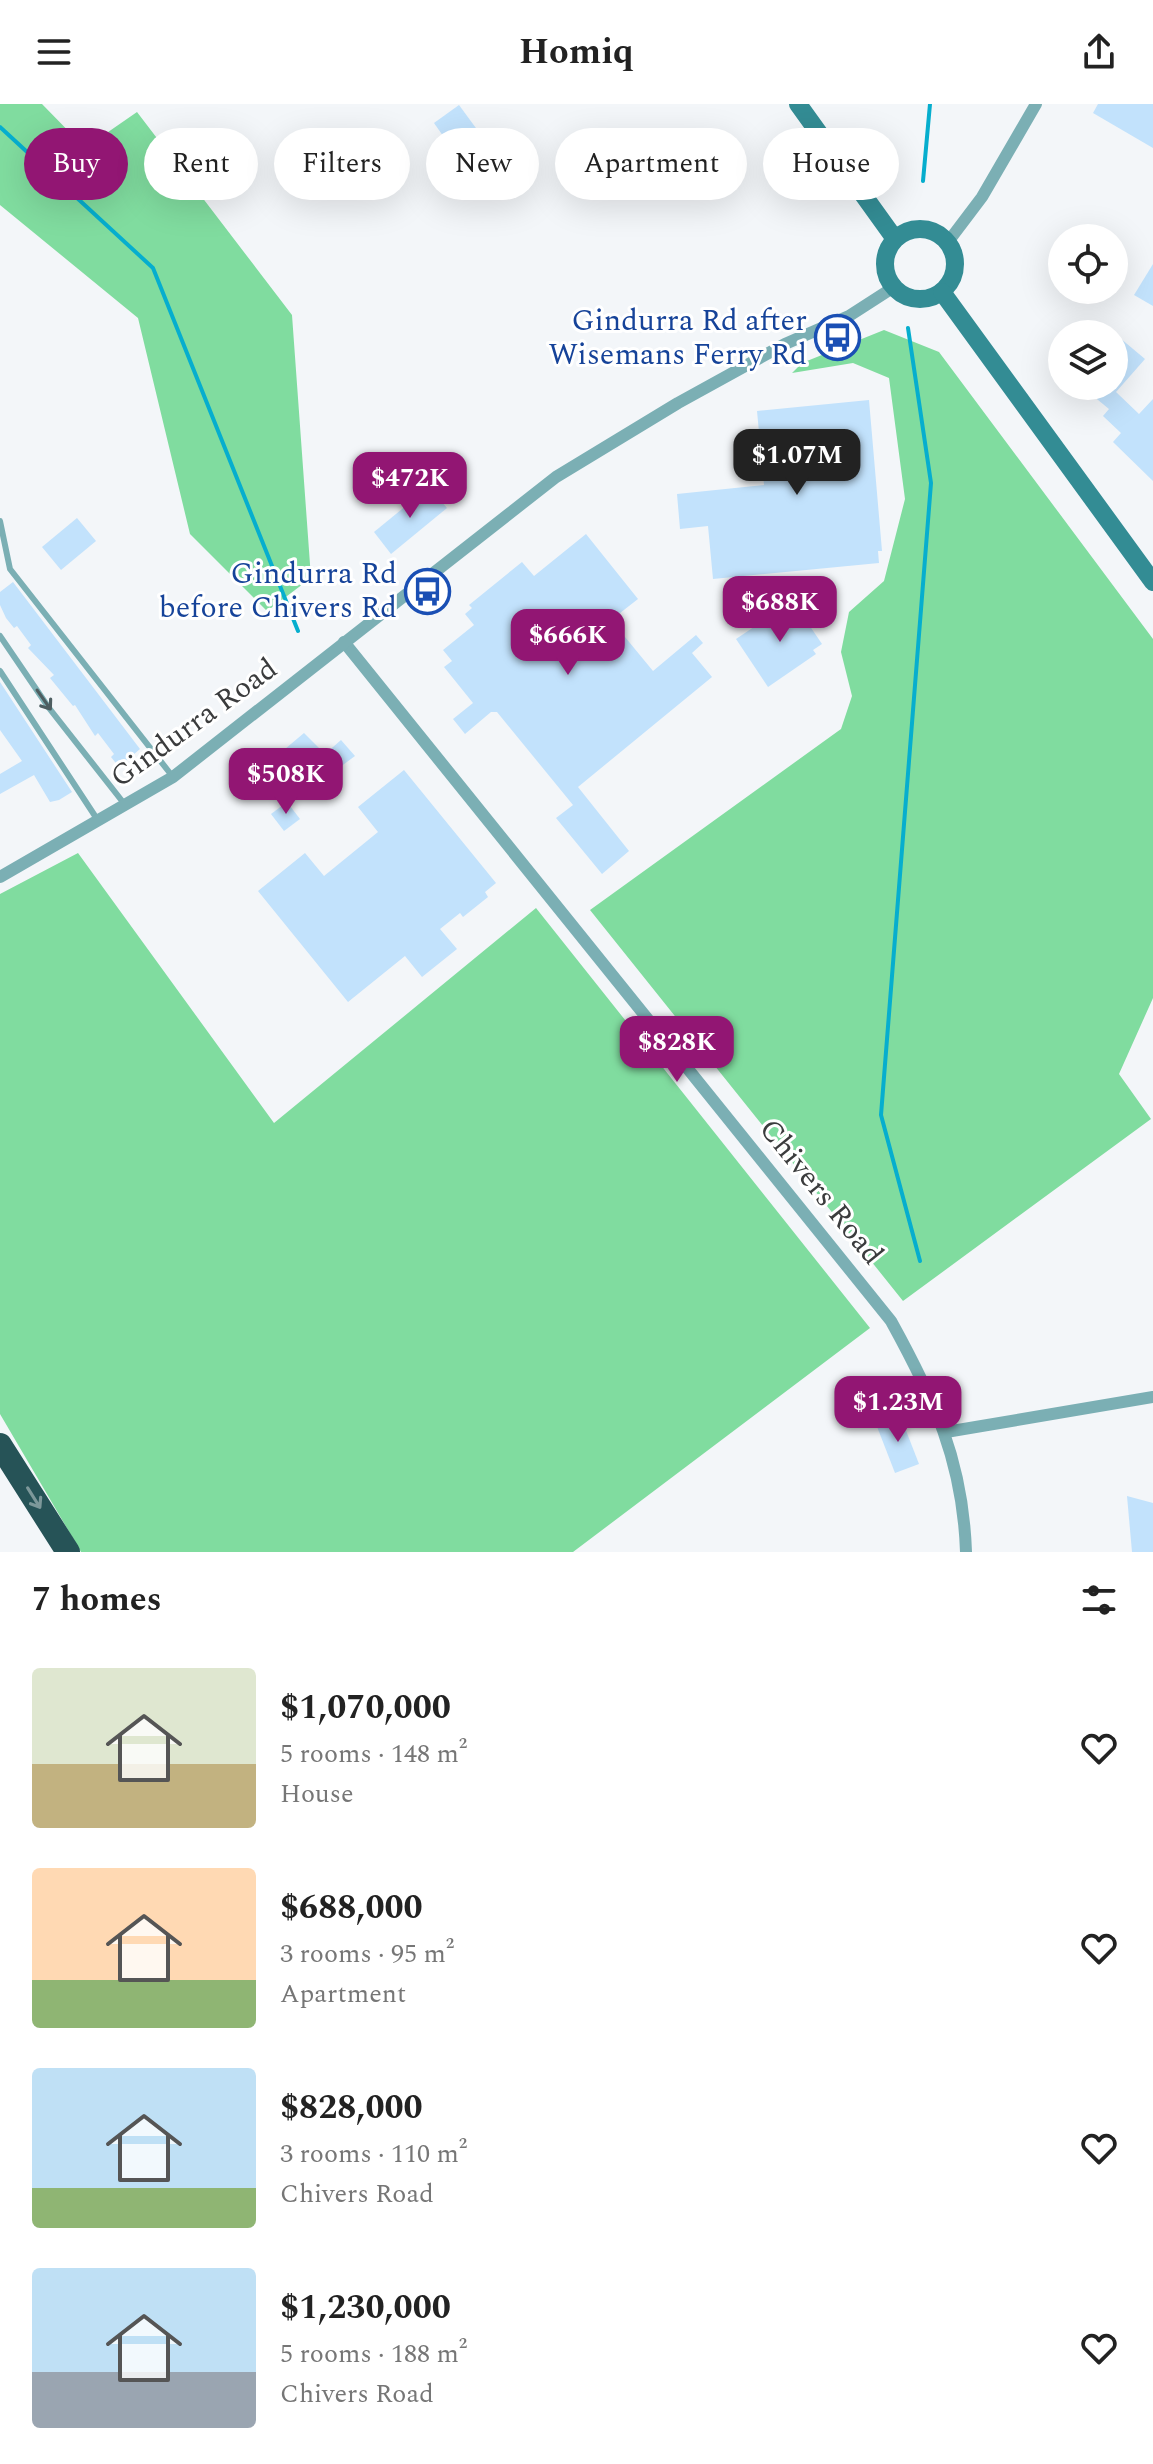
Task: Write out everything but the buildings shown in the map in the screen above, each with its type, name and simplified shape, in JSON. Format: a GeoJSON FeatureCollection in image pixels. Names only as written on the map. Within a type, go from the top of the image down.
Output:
{"type":"FeatureCollection","features":[{"type":"Feature","properties":{"kind":"highway"},"geometry":{"type":"LineString","coordinates":[[0,1445],[68,1552]]}},
{"type":"Feature","properties":{"kind":"main road"},"geometry":{"type":"LineString","coordinates":[[798,104],[895,239]]}},
{"type":"Feature","properties":{"kind":"main road"},"geometry":{"type":"LineString","coordinates":[[922,228],[932,230],[948,242],[956,263],[954,274],[942,292],[922,299],[902,294],[894,287],[885,268],[885,258],[895,239],[922,228]]}},
{"type":"Feature","properties":{"kind":"main road"},"geometry":{"type":"LineString","coordinates":[[942,292],[1153,582]]}},
{"type":"Feature","properties":{"kind":"street"},"geometry":{"type":"LineString","coordinates":[[948,242],[982,197],[1036,104]]}},
{"type":"Feature","properties":{"kind":"street","name":"Gindurra Road"},"geometry":{"type":"LineString","coordinates":[[0,877],[173,777],[556,477],[678,403],[785,344],[849,316],[894,287]]}},
{"type":"Feature","properties":{"kind":"street","name":"Chivers Road"},"geometry":{"type":"LineString","coordinates":[[344,642],[891,1321],[946,1432],[965,1512],[966,1552]]}},
{"type":"Feature","properties":{"kind":"street"},"geometry":{"type":"LineString","coordinates":[[946,1432],[1153,1397]]}},
{"type":"Feature","properties":{"kind":"lane"},"geometry":{"type":"LineString","coordinates":[[0,521],[10,569],[173,777]]}},
{"type":"Feature","properties":{"kind":"lane"},"geometry":{"type":"LineString","coordinates":[[0,636],[49,708],[126,806]]}},
{"type":"Feature","properties":{"kind":"lane"},"geometry":{"type":"LineString","coordinates":[[0,671],[99,822]]}},
{"type":"Feature","properties":{"kind":"green space"},"geometry":{"type":"Polygon","coordinates":[[[0,104],[42,104],[65,128],[24,128],[24,200],[128,200],[128,128],[114,128],[137,112],[149,128],[144,128],[144,200],[204,200],[292,315],[311,578],[267,611],[190,534],[138,318],[0,205],[0,104]]]}},
{"type":"Feature","properties":{"kind":"green space"},"geometry":{"type":"Polygon","coordinates":[[[884,330],[939,352],[1153,639],[1153,998],[1119,1074],[1151,1119],[903,1301],[590,910],[841,729],[852,696],[841,652],[849,612],[884,581],[905,499],[889,378],[853,363],[792,373],[802,363],[884,330]]]}},
{"type":"Feature","properties":{"kind":"green space"},"geometry":{"type":"Polygon","coordinates":[[[78,853],[274,1123],[536,908],[870,1328],[573,1552],[81,1552],[0,1414],[0,894],[78,853]]]}},
{"type":"Feature","properties":{"kind":"waterway"},"geometry":{"type":"LineString","coordinates":[[923,181],[930,104]]}},
{"type":"Feature","properties":{"kind":"waterway"},"geometry":{"type":"LineString","coordinates":[[0,127],[153,268],[298,631]]}},
{"type":"Feature","properties":{"kind":"waterway"},"geometry":{"type":"LineString","coordinates":[[908,328],[931,483],[881,1115],[920,1261]]}},
{"type":"Feature","properties":{"kind":"place","name":"Gindurra Rd after Wisemans Ferry Rd"},"geometry":{"type":"Point","coordinates":[838,338]}},
{"type":"Feature","properties":{"kind":"place","name":"Gindurra Rd before Chivers Rd"},"geometry":{"type":"Point","coordinates":[428,591]}}]}
